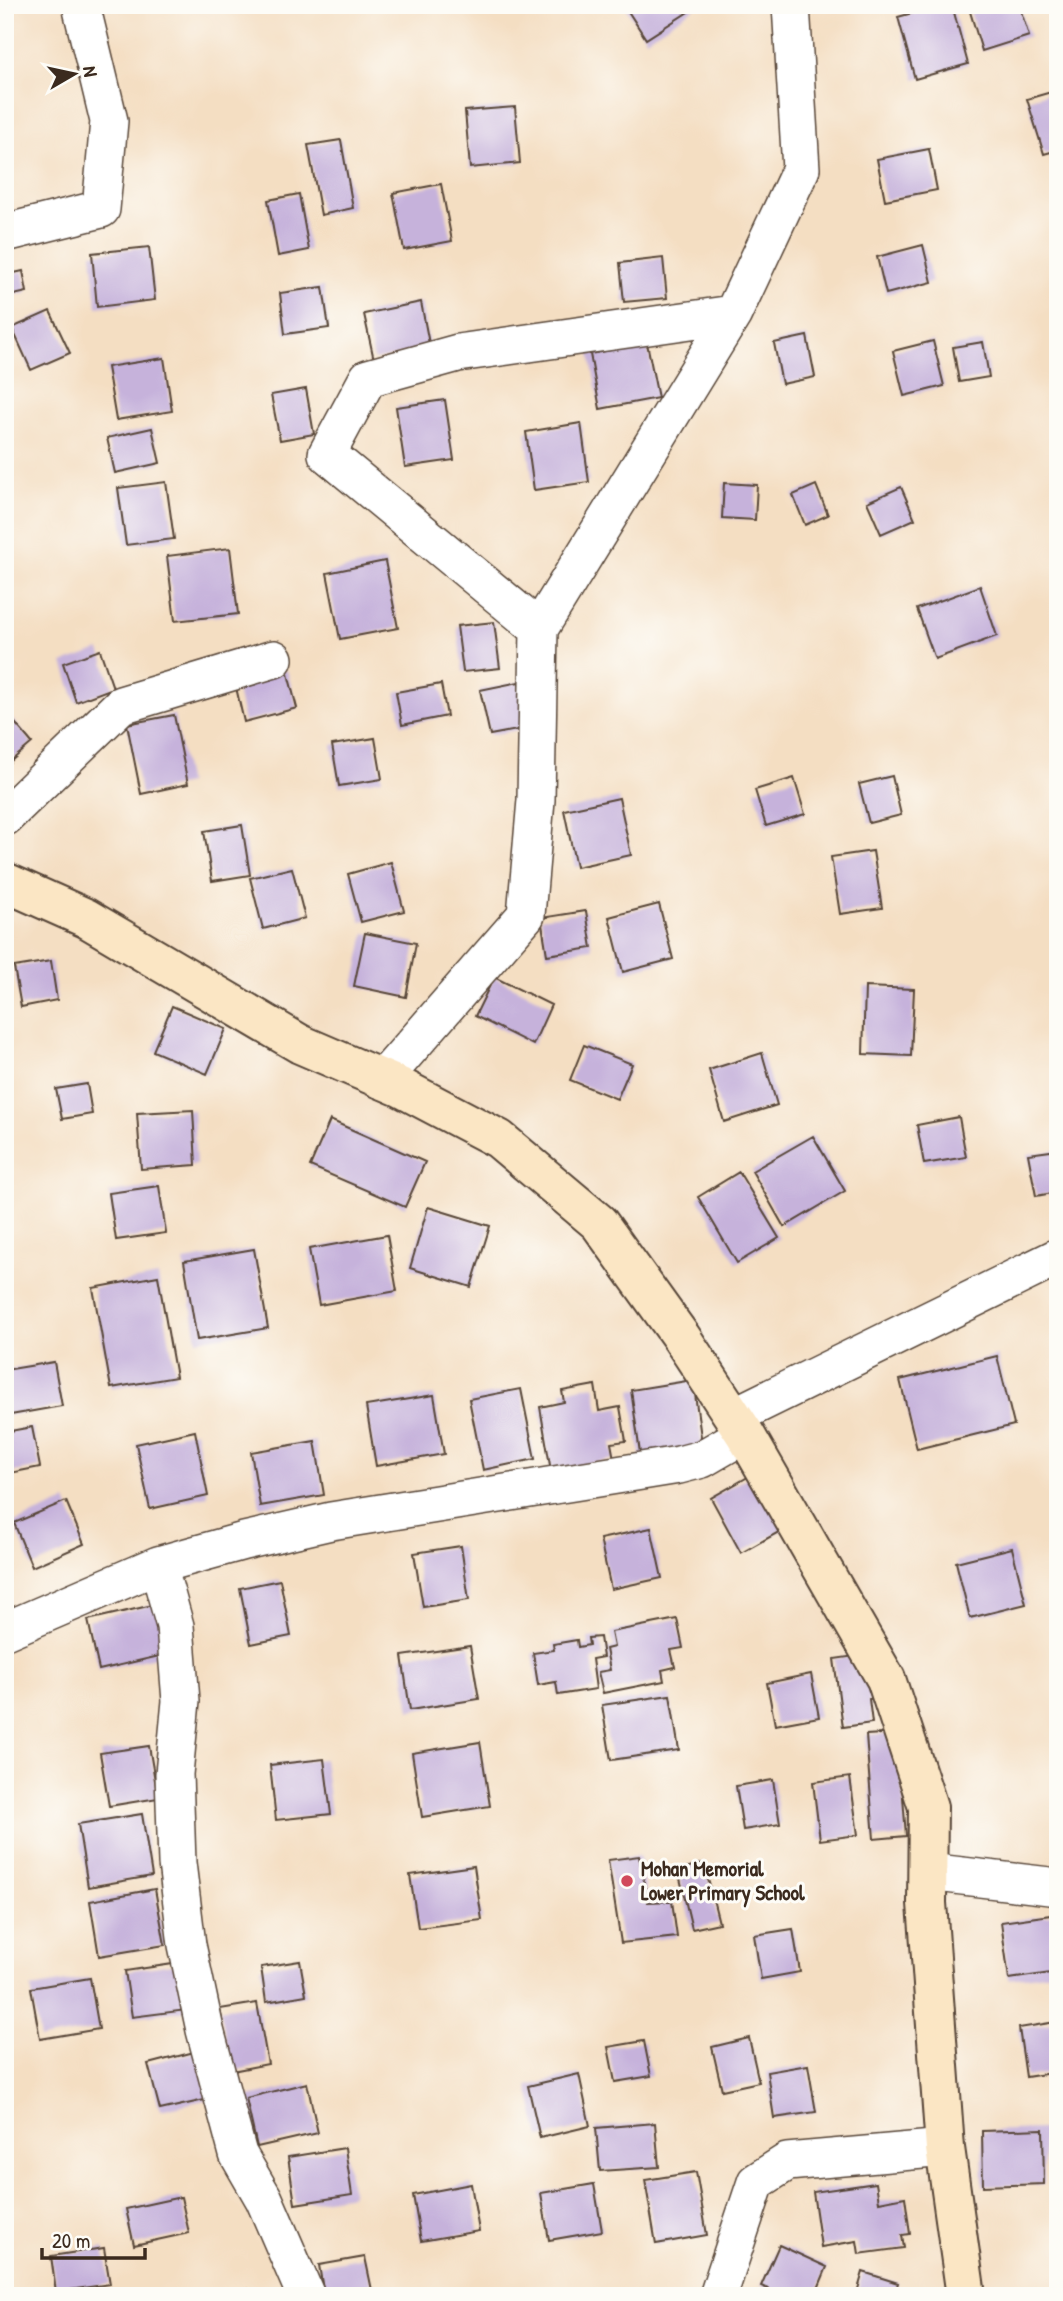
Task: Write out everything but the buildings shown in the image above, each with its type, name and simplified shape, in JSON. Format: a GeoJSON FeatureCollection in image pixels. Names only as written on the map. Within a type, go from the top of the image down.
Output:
{"type":"FeatureCollection","features":[{"type":"Feature","properties":{"kind":"main road"},"geometry":{"type":"LineString","coordinates":[[5,882],[86,918],[300,1044],[382,1080],[499,1139],[598,1223],[681,1337],[739,1425],[886,1679],[928,1807],[928,1903],[945,2148],[966,2296]]}},
{"type":"Feature","properties":{"kind":"street"},"geometry":{"type":"LineString","coordinates":[[5,233],[101,209],[109,121],[81,5]]}},
{"type":"Feature","properties":{"kind":"street"},"geometry":{"type":"LineString","coordinates":[[382,1080],[526,915],[536,800],[538,629],[733,314],[801,170],[792,5]]}},
{"type":"Feature","properties":{"kind":"street"},"geometry":{"type":"LineString","coordinates":[[538,629],[327,454],[368,379],[458,353],[733,314]]}},
{"type":"Feature","properties":{"kind":"street"},"geometry":{"type":"LineString","coordinates":[[5,817],[121,705],[274,659]]}},
{"type":"Feature","properties":{"kind":"street"},"geometry":{"type":"LineString","coordinates":[[5,1631],[158,1565],[244,1541],[331,1521],[679,1465],[702,1459],[739,1425],[1058,1257]]}},
{"type":"Feature","properties":{"kind":"street"},"geometry":{"type":"LineString","coordinates":[[158,1565],[175,1626],[181,1701],[174,1774],[177,1863],[187,1945],[205,2030],[238,2154],[264,2199],[306,2296]]}},
{"type":"Feature","properties":{"kind":"street"},"geometry":{"type":"LineString","coordinates":[[928,1872],[1058,1887]]}},
{"type":"Feature","properties":{"kind":"street"},"geometry":{"type":"LineString","coordinates":[[718,2296],[756,2182],[787,2162],[945,2148]]}},
{"type":"Feature","properties":{"kind":"place","name":"Mohan Memorial Lower Primary School"},"geometry":{"type":"Point","coordinates":[627,1881]}}]}
